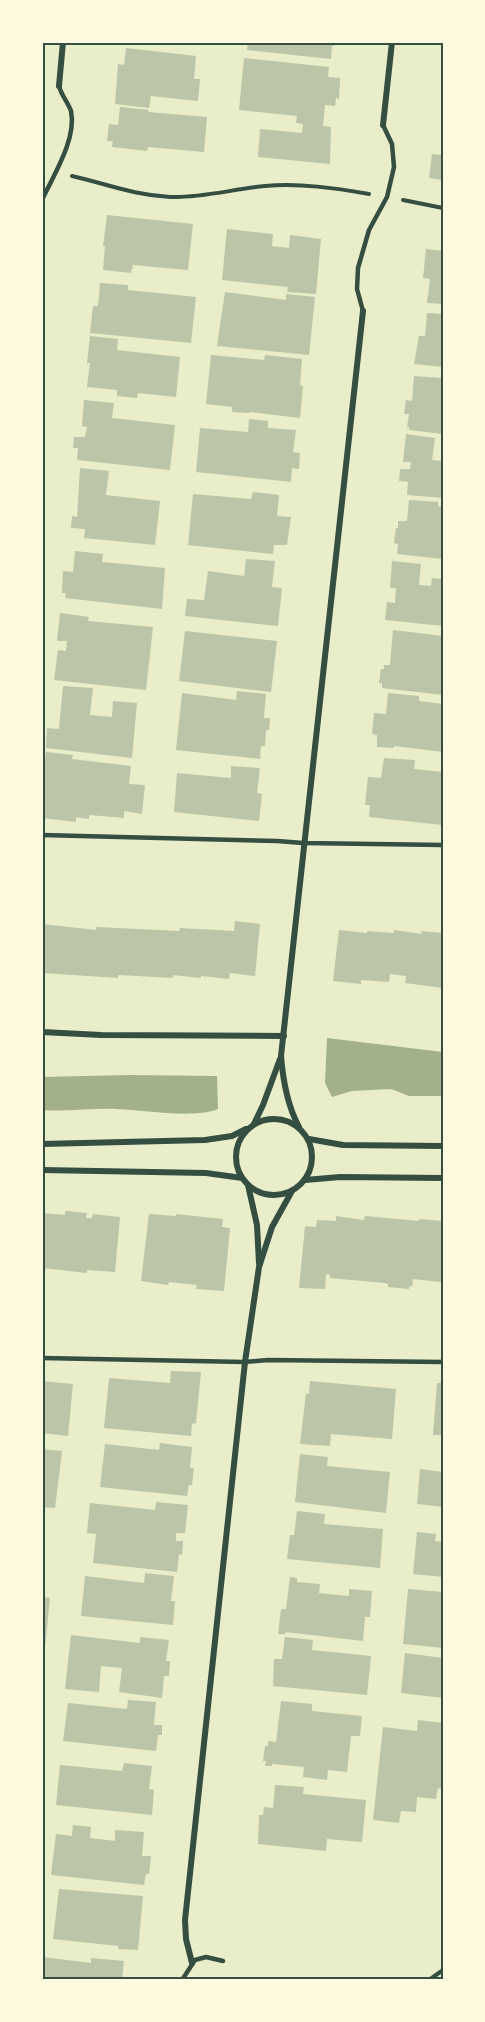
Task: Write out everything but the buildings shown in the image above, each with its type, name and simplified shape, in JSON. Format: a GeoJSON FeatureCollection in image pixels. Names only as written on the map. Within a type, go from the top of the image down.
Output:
{"type":"FeatureCollection","features":[{"type":"Feature","properties":{"kind":"street"},"geometry":{"type":"LineString","coordinates":[[58,86],[63,42]]}},
{"type":"Feature","properties":{"kind":"street"},"geometry":{"type":"LineString","coordinates":[[383,125],[392,42]]}},
{"type":"Feature","properties":{"kind":"street"},"geometry":{"type":"LineString","coordinates":[[292,1191],[269,1195],[258,1191],[242,1178],[236,1158],[241,1137],[251,1126],[263,1105],[281,1056],[284,1036],[303,843],[363,311]]}},
{"type":"Feature","properties":{"kind":"street"},"geometry":{"type":"LineString","coordinates":[[42,1032],[101,1035],[284,1036]]}},
{"type":"Feature","properties":{"kind":"street"},"geometry":{"type":"LineString","coordinates":[[192,1963],[186,1940],[185,1920],[245,1362],[259,1267],[272,1227],[292,1191],[305,1180],[313,1160],[309,1139],[299,1127],[290,1109],[283,1082],[281,1056]]}},
{"type":"Feature","properties":{"kind":"street"},"geometry":{"type":"LineString","coordinates":[[42,1144],[206,1140],[232,1136],[262,1120],[282,1119],[299,1127]]}},
{"type":"Feature","properties":{"kind":"street"},"geometry":{"type":"LineString","coordinates":[[309,1139],[343,1145],[443,1146]]}},
{"type":"Feature","properties":{"kind":"street"},"geometry":{"type":"LineString","coordinates":[[42,1170],[195,1173],[242,1178]]}},
{"type":"Feature","properties":{"kind":"street"},"geometry":{"type":"LineString","coordinates":[[305,1180],[340,1177],[443,1178]]}},
{"type":"Feature","properties":{"kind":"street"},"geometry":{"type":"LineString","coordinates":[[248,1185],[257,1225],[259,1267]]}},
{"type":"Feature","properties":{"kind":"lane"},"geometry":{"type":"LineString","coordinates":[[42,200],[56,172],[67,143],[71,124],[70,108],[58,86]]}},
{"type":"Feature","properties":{"kind":"lane"},"geometry":{"type":"LineString","coordinates":[[363,311],[357,290],[358,268],[369,230],[387,197],[394,167],[392,144],[383,125]]}},
{"type":"Feature","properties":{"kind":"lane"},"geometry":{"type":"LineString","coordinates":[[42,835],[443,845]]}},
{"type":"Feature","properties":{"kind":"lane"},"geometry":{"type":"LineString","coordinates":[[42,1358],[245,1362],[268,1360],[443,1362]]}},
{"type":"Feature","properties":{"kind":"lane"},"geometry":{"type":"LineString","coordinates":[[182,1980],[192,1963],[199,1958],[223,1961]]}},
{"type":"Feature","properties":{"kind":"path"},"geometry":{"type":"LineString","coordinates":[[56,172],[136,194],[170,197],[203,196],[263,186],[286,185],[335,189],[443,208]]}},
{"type":"Feature","properties":{"kind":"path"},"geometry":{"type":"LineString","coordinates":[[429,1980],[443,1970]]}},
{"type":"Feature","properties":{"kind":"shaded area"},"geometry":{"type":"Polygon","coordinates":[[[327,1038],[443,1052],[443,1096],[409,1096],[391,1089],[352,1091],[332,1097],[325,1083],[327,1038]]]}},
{"type":"Feature","properties":{"kind":"shaded area"},"geometry":{"type":"Polygon","coordinates":[[[217,1076],[218,1109],[182,1114],[116,1109],[42,1110],[42,1077],[217,1076]]]}}]}
